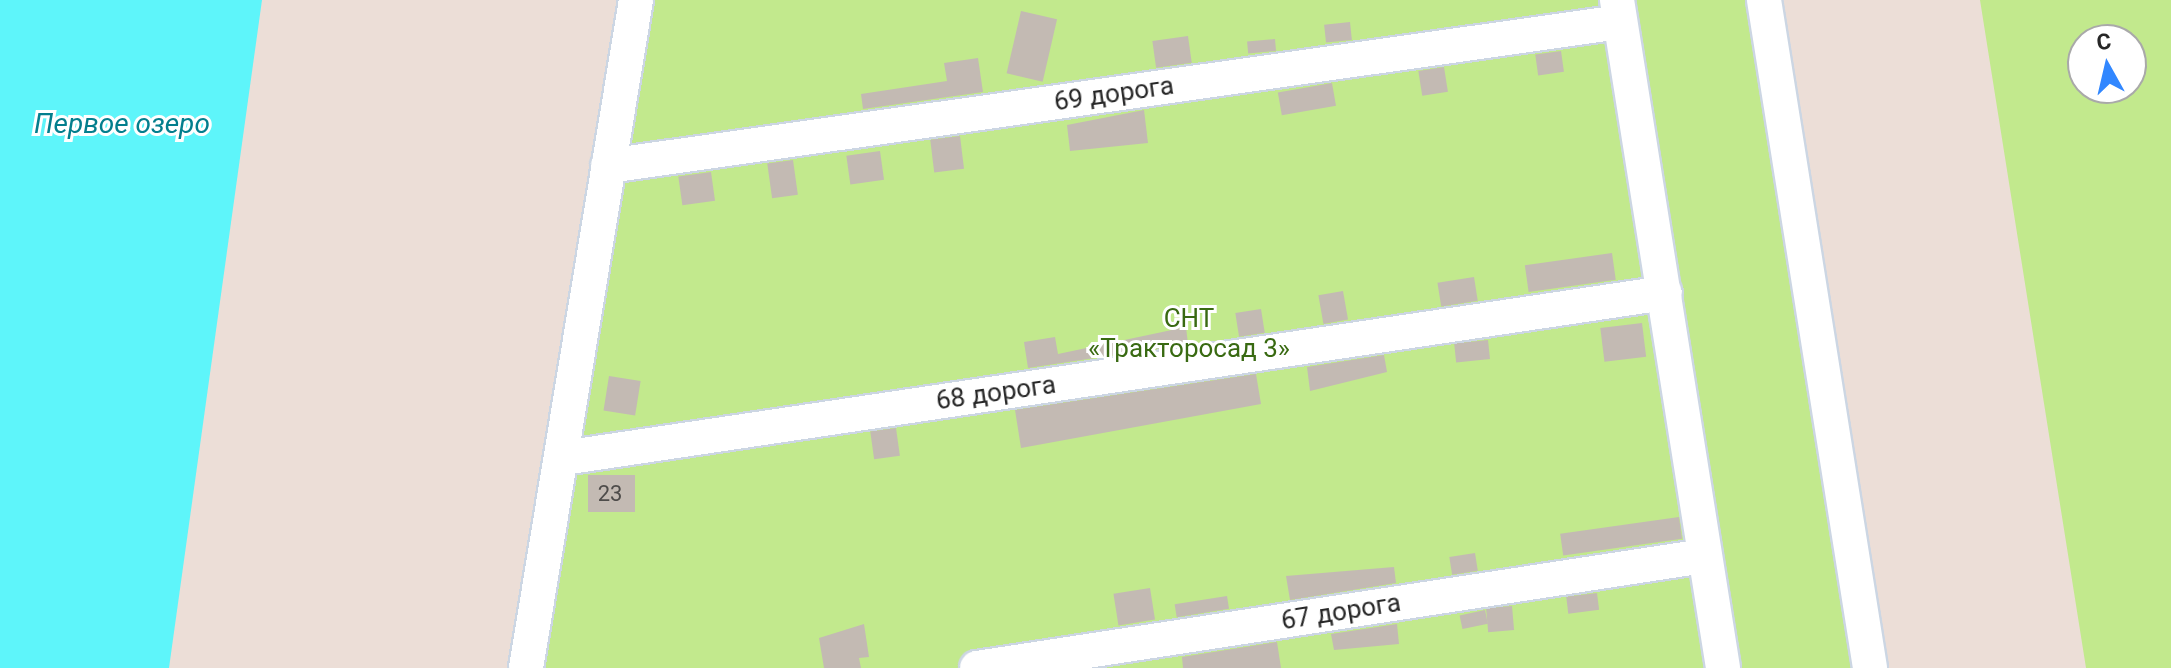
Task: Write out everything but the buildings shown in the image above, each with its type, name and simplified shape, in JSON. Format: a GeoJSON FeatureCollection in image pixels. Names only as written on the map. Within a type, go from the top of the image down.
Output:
{"type":"FeatureCollection","features":[{"type":"Feature","properties":{"kind":"street"},"geometry":{"type":"LineString","coordinates":[[526,668],[636,0]]}},
{"type":"Feature","properties":{"kind":"street"},"geometry":{"type":"LineString","coordinates":[[1764,0],[1870,668]]}},
{"type":"Feature","properties":{"kind":"street"},"geometry":{"type":"LineString","coordinates":[[1618,11],[1723,668]]}},
{"type":"Feature","properties":{"kind":"street","name":"69 дорога"},"geometry":{"type":"LineString","coordinates":[[608,166],[1618,11]]}},
{"type":"Feature","properties":{"kind":"street","name":"68 дорога"},"geometry":{"type":"LineString","coordinates":[[563,458],[1665,293]]}},
{"type":"Feature","properties":{"kind":"street","name":"67 дорога"},"geometry":{"type":"LineString","coordinates":[[977,668],[1704,556]]}},
{"type":"Feature","properties":{"kind":"green space","name":"СНТ «Тракторосад 3»"},"geometry":{"type":"Polygon","coordinates":[[[625,0],[1754,0],[1858,668],[520,668],[625,0]]]}},
{"type":"Feature","properties":{"kind":"green space"},"geometry":{"type":"Polygon","coordinates":[[[1980,0],[2171,0],[2171,668],[2086,668],[1980,0]]]}},
{"type":"Feature","properties":{"kind":"water","name":"Первое озеро"},"geometry":{"type":"Polygon","coordinates":[[[0,0],[262,0],[169,668],[0,668],[0,0]]]}}]}
